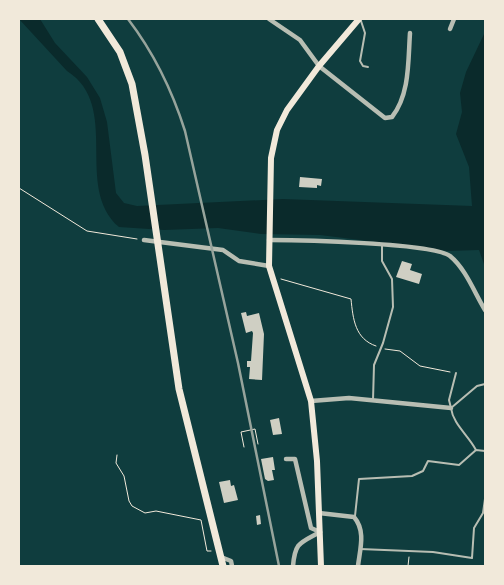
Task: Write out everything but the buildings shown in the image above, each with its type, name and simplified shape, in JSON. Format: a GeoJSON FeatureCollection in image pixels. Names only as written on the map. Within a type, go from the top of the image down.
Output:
{"type":"FeatureCollection","features":[{"type":"Feature","properties":{"kind":"highway"},"geometry":{"type":"LineString","coordinates":[[98,19],[120,52],[132,84],[145,155],[179,389],[223,566]]}},
{"type":"Feature","properties":{"kind":"main road"},"geometry":{"type":"LineString","coordinates":[[321,566],[311,401],[269,266],[271,158],[277,130],[294,100],[319,66],[360,19]]}},
{"type":"Feature","properties":{"kind":"street"},"geometry":{"type":"LineString","coordinates":[[269,19],[300,40],[319,66],[375,113],[385,118],[392,117],[397,111],[407,85],[410,33]]}},
{"type":"Feature","properties":{"kind":"street"},"geometry":{"type":"LineString","coordinates":[[450,28],[454,19]]}},
{"type":"Feature","properties":{"kind":"street"},"geometry":{"type":"LineString","coordinates":[[269,238],[431,250],[449,255],[457,263],[485,310]]}},
{"type":"Feature","properties":{"kind":"street"},"geometry":{"type":"LineString","coordinates":[[144,240],[223,250],[239,261],[269,266]]}},
{"type":"Feature","properties":{"kind":"street"},"geometry":{"type":"LineString","coordinates":[[311,401],[349,398],[451,408]]}},
{"type":"Feature","properties":{"kind":"street"},"geometry":{"type":"LineString","coordinates":[[286,459],[295,459],[312,528],[320,532]]}},
{"type":"Feature","properties":{"kind":"street"},"geometry":{"type":"LineString","coordinates":[[319,513],[354,517],[362,528],[358,566]]}},
{"type":"Feature","properties":{"kind":"street"},"geometry":{"type":"LineString","coordinates":[[293,566],[294,549],[299,543],[320,532]]}},
{"type":"Feature","properties":{"kind":"street"},"geometry":{"type":"LineString","coordinates":[[220,553],[231,561],[232,566]]}},
{"type":"Feature","properties":{"kind":"lane"},"geometry":{"type":"LineString","coordinates":[[360,19],[365,33],[360,61],[363,66],[368,67]]}},
{"type":"Feature","properties":{"kind":"lane"},"geometry":{"type":"LineString","coordinates":[[373,400],[374,365],[393,306],[392,279],[382,261],[382,246]]}},
{"type":"Feature","properties":{"kind":"lane"},"geometry":{"type":"LineString","coordinates":[[456,373],[449,400],[452,417],[470,439],[476,450]]}},
{"type":"Feature","properties":{"kind":"lane"},"geometry":{"type":"LineString","coordinates":[[451,408],[477,386],[485,384]]}},
{"type":"Feature","properties":{"kind":"lane"},"geometry":{"type":"LineString","coordinates":[[476,450],[485,451]]}},
{"type":"Feature","properties":{"kind":"lane"},"geometry":{"type":"LineString","coordinates":[[354,517],[359,478],[412,476],[423,471],[428,461],[458,465],[469,458],[476,450]]}},
{"type":"Feature","properties":{"kind":"lane"},"geometry":{"type":"LineString","coordinates":[[360,549],[433,552],[472,558],[474,528],[482,513],[485,499]]}},
{"type":"Feature","properties":{"kind":"path"},"geometry":{"type":"LineString","coordinates":[[19,188],[87,231],[144,240]]}},
{"type":"Feature","properties":{"kind":"path"},"geometry":{"type":"LineString","coordinates":[[273,276],[351,299],[356,328],[360,336],[370,344],[380,348],[400,351],[420,366],[456,373]]}},
{"type":"Feature","properties":{"kind":"path"},"geometry":{"type":"LineString","coordinates":[[244,447],[241,432],[255,429],[258,444]]}},
{"type":"Feature","properties":{"kind":"path"},"geometry":{"type":"LineString","coordinates":[[117,455],[116,462],[124,476],[128,501],[132,506],[145,513],[156,511],[201,520],[206,523]]}},
{"type":"Feature","properties":{"kind":"path"},"geometry":{"type":"LineString","coordinates":[[201,520],[207,551],[220,553]]}},
{"type":"Feature","properties":{"kind":"path"},"geometry":{"type":"LineString","coordinates":[[408,566],[410,552]]}},
{"type":"Feature","properties":{"kind":"water"},"geometry":{"type":"Polygon","coordinates":[[[19,19],[40,19],[55,43],[87,77],[100,98],[107,122],[116,193],[124,203],[137,206],[283,199],[472,206],[469,167],[456,134],[462,112],[460,93],[466,72],[485,32],[485,267],[479,250],[448,251],[320,235],[261,234],[218,228],[164,230],[119,227],[106,210],[99,191],[92,105],[83,86],[19,19]]]}},
{"type":"Feature","properties":{"kind":"railway"},"geometry":{"type":"LineString","coordinates":[[128,19],[146,45],[161,72],[185,131],[238,363],[279,566]]}}]}
